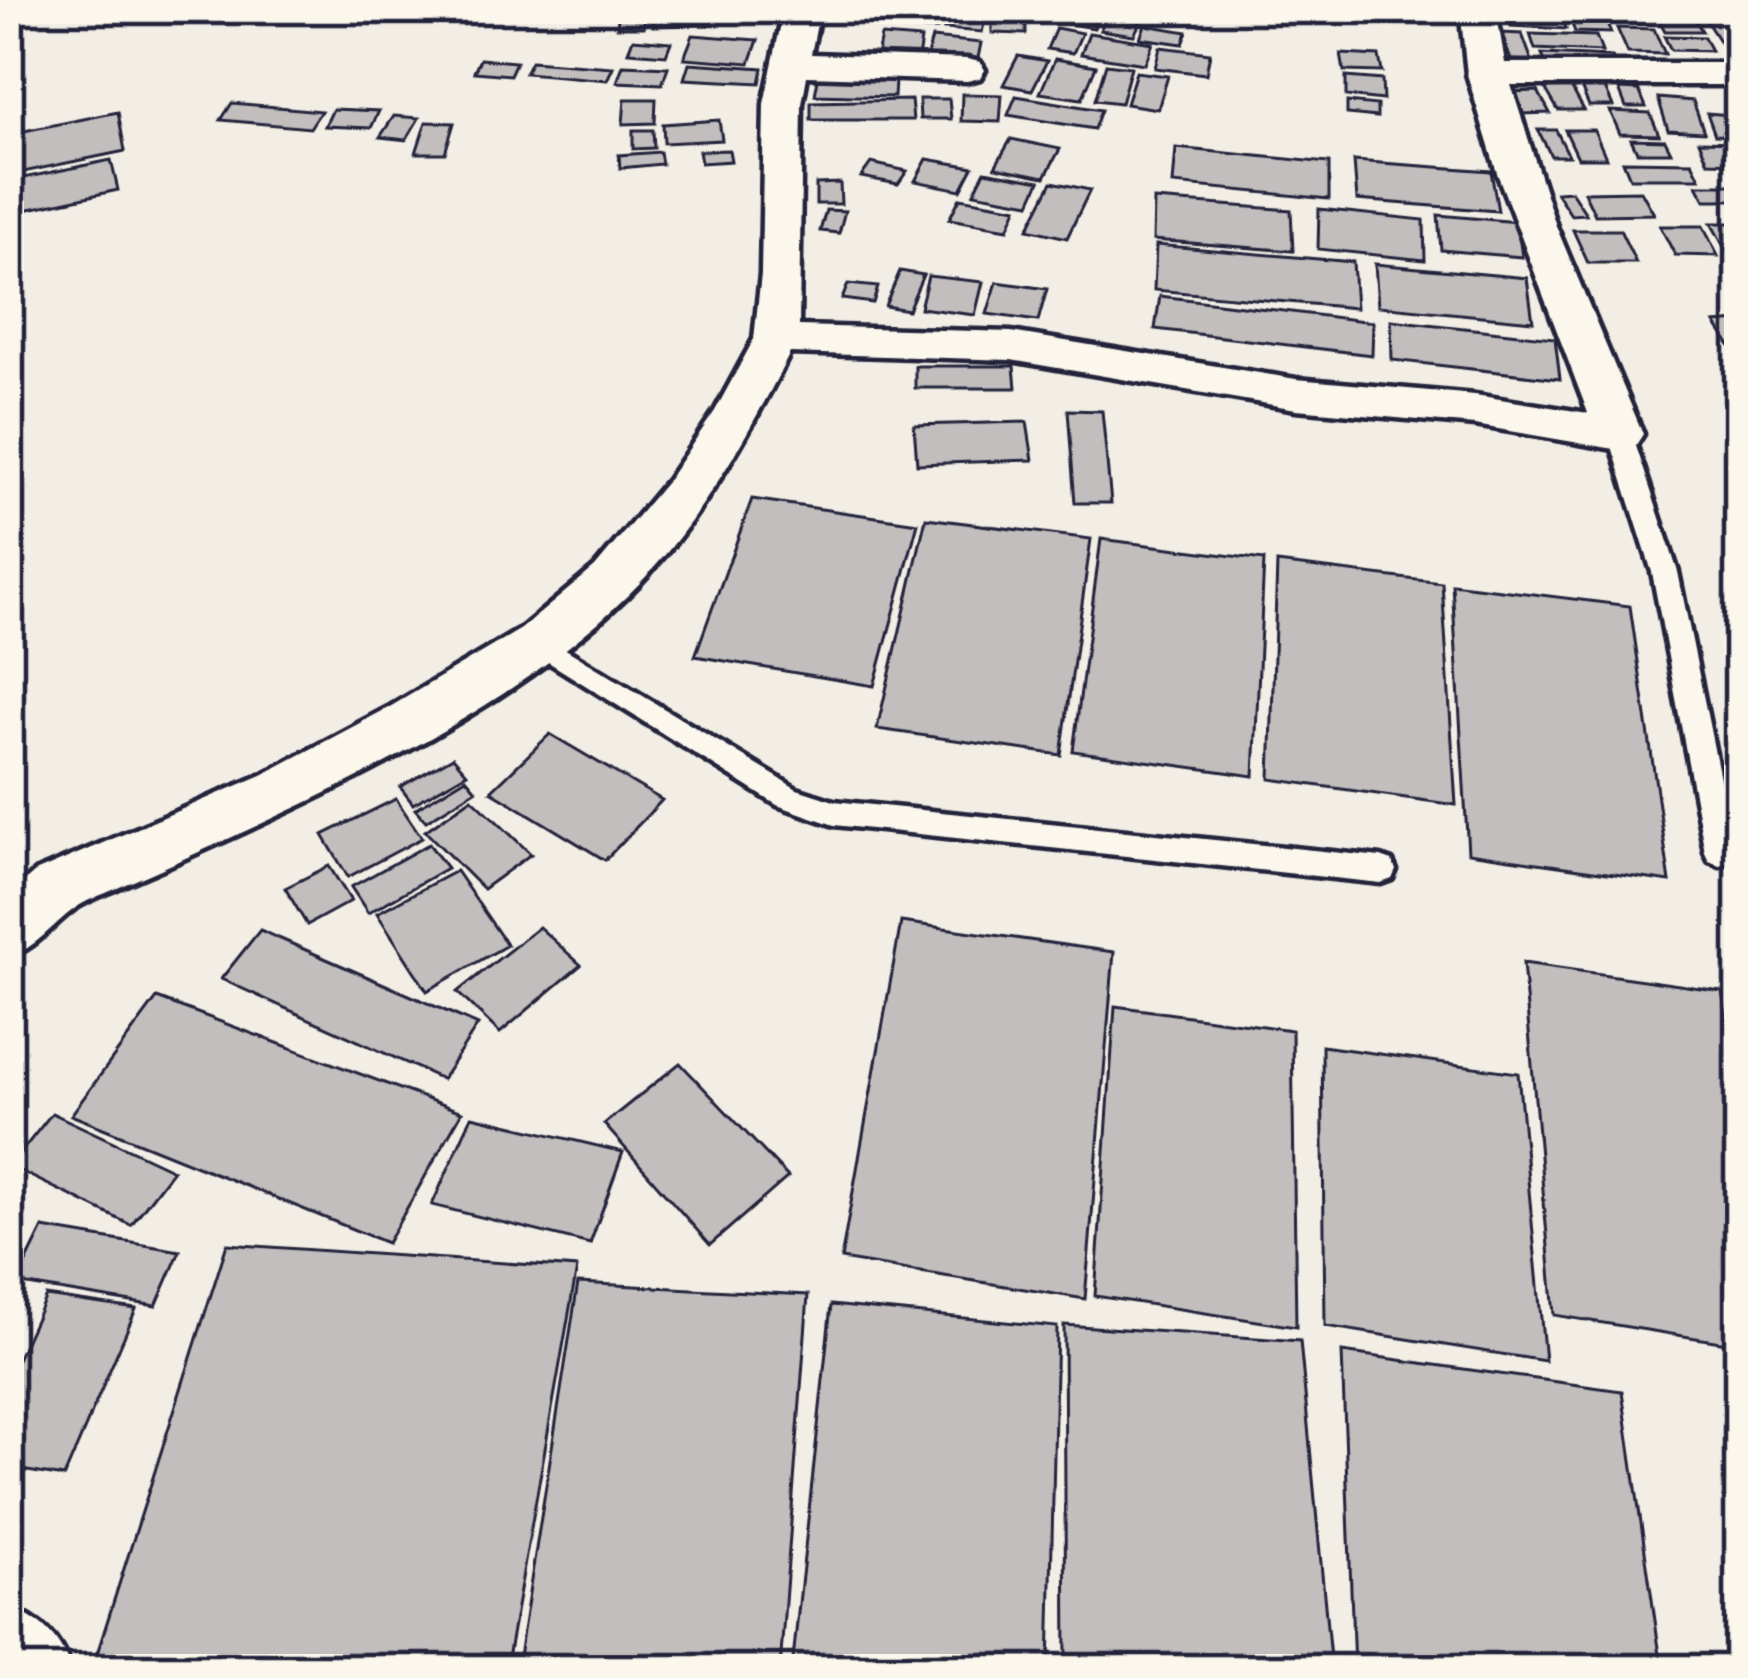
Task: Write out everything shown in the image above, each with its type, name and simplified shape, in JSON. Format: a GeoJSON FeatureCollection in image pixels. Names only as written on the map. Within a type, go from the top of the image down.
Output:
{"type":"FeatureCollection","features":[{"type":"Feature","properties":{"kind":"street"},"geometry":{"type":"LineString","coordinates":[[9,931],[56,889],[282,791],[407,723],[539,643],[613,580],[684,494],[736,416],[776,340],[783,104],[802,9]]}},
{"type":"Feature","properties":{"kind":"street"},"geometry":{"type":"LineString","coordinates":[[1478,9],[1486,74],[1512,166],[1620,434]]}},
{"type":"Feature","properties":{"kind":"street"},"geometry":{"type":"LineString","coordinates":[[790,64],[967,70]]}},
{"type":"Feature","properties":{"kind":"street"},"geometry":{"type":"LineString","coordinates":[[1486,74],[1739,74]]}},
{"type":"Feature","properties":{"kind":"street"},"geometry":{"type":"LineString","coordinates":[[776,340],[1012,346],[1234,385],[1475,410],[1620,434]]}},
{"type":"Feature","properties":{"kind":"street"},"geometry":{"type":"LineString","coordinates":[[9,1646],[32,1669]]}},
{"type":"Feature","properties":{"kind":"lane"},"geometry":{"type":"LineString","coordinates":[[1620,434],[1665,572],[1720,853]]}},
{"type":"Feature","properties":{"kind":"lane"},"geometry":{"type":"LineString","coordinates":[[539,643],[787,797],[834,813],[1381,870]]}},
{"type":"Feature","properties":{"kind":"building"},"geometry":{"type":"Polygon","coordinates":[[[619,9],[645,9],[644,27],[617,27],[619,9]]]}},
{"type":"Feature","properties":{"kind":"building"},"geometry":{"type":"Polygon","coordinates":[[[850,9],[888,13],[884,24],[845,20],[850,9]]]}},
{"type":"Feature","properties":{"kind":"building"},"geometry":{"type":"Polygon","coordinates":[[[1064,9],[1099,15],[1094,28],[1058,22],[1064,9]]]}},
{"type":"Feature","properties":{"kind":"building"},"geometry":{"type":"Polygon","coordinates":[[[1420,9],[1421,16],[1300,11],[1420,9]]]}},
{"type":"Feature","properties":{"kind":"building"},"geometry":{"type":"Polygon","coordinates":[[[1507,9],[1562,13],[1566,29],[1511,26],[1507,9]]]}},
{"type":"Feature","properties":{"kind":"building"},"geometry":{"type":"Polygon","coordinates":[[[1567,11],[1602,12],[1611,33],[1575,32],[1567,11]]]}},
{"type":"Feature","properties":{"kind":"building"},"geometry":{"type":"Polygon","coordinates":[[[709,12],[708,25],[653,26],[654,13],[709,12]]]}},
{"type":"Feature","properties":{"kind":"building"},"geometry":{"type":"Polygon","coordinates":[[[894,12],[936,12],[937,29],[894,29],[894,12]]]}},
{"type":"Feature","properties":{"kind":"building"},"geometry":{"type":"Polygon","coordinates":[[[1617,13],[1649,14],[1653,24],[1620,23],[1617,13]]]}},
{"type":"Feature","properties":{"kind":"building"},"geometry":{"type":"Polygon","coordinates":[[[948,14],[986,17],[982,32],[944,29],[948,14]]]}},
{"type":"Feature","properties":{"kind":"building"},"geometry":{"type":"Polygon","coordinates":[[[1656,14],[1692,15],[1702,31],[1665,31],[1656,14]]]}},
{"type":"Feature","properties":{"kind":"building"},"geometry":{"type":"Polygon","coordinates":[[[1107,15],[1141,21],[1134,35],[1100,30],[1107,15]]]}},
{"type":"Feature","properties":{"kind":"building"},"geometry":{"type":"Polygon","coordinates":[[[992,16],[1026,17],[1026,34],[992,33],[992,16]]]}},
{"type":"Feature","properties":{"kind":"building"},"geometry":{"type":"Polygon","coordinates":[[[1703,16],[1731,16],[1739,28],[1739,64],[1734,64],[1703,16]]]}},
{"type":"Feature","properties":{"kind":"building"},"geometry":{"type":"Polygon","coordinates":[[[1145,25],[1187,32],[1183,44],[1140,38],[1145,25]]]}},
{"type":"Feature","properties":{"kind":"building"},"geometry":{"type":"Polygon","coordinates":[[[1056,28],[1082,33],[1073,53],[1047,49],[1056,28]]]}},
{"type":"Feature","properties":{"kind":"building"},"geometry":{"type":"Polygon","coordinates":[[[1617,28],[1654,29],[1665,54],[1628,53],[1617,28]]]}},
{"type":"Feature","properties":{"kind":"building"},"geometry":{"type":"Polygon","coordinates":[[[1089,33],[1153,43],[1145,64],[1081,54],[1089,33]]]}},
{"type":"Feature","properties":{"kind":"building"},"geometry":{"type":"Polygon","coordinates":[[[1501,33],[1522,34],[1532,61],[1511,60],[1501,33]]]}},
{"type":"Feature","properties":{"kind":"building"},"geometry":{"type":"Polygon","coordinates":[[[1530,34],[1596,36],[1602,52],[1535,49],[1530,34]]]}},
{"type":"Feature","properties":{"kind":"building"},"geometry":{"type":"Polygon","coordinates":[[[693,35],[758,40],[750,63],[684,58],[693,35]]]}},
{"type":"Feature","properties":{"kind":"building"},"geometry":{"type":"Polygon","coordinates":[[[881,36],[921,39],[918,59],[877,56],[881,36]]]}},
{"type":"Feature","properties":{"kind":"building"},"geometry":{"type":"Polygon","coordinates":[[[1664,36],[1704,37],[1711,51],[1671,50],[1664,36]]]}},
{"type":"Feature","properties":{"kind":"building"},"geometry":{"type":"Polygon","coordinates":[[[932,38],[981,43],[977,63],[926,59],[932,38]]]}},
{"type":"Feature","properties":{"kind":"building"},"geometry":{"type":"Polygon","coordinates":[[[633,39],[671,42],[666,55],[628,52],[633,39]]]}},
{"type":"Feature","properties":{"kind":"building"},"geometry":{"type":"Polygon","coordinates":[[[1160,47],[1210,53],[1206,74],[1155,68],[1160,47]]]}},
{"type":"Feature","properties":{"kind":"building"},"geometry":{"type":"Polygon","coordinates":[[[1341,54],[1379,56],[1382,72],[1344,71],[1341,54]]]}},
{"type":"Feature","properties":{"kind":"building"},"geometry":{"type":"Polygon","coordinates":[[[1542,54],[1612,57],[1617,69],[1547,67],[1542,54]]]}},
{"type":"Feature","properties":{"kind":"building"},"geometry":{"type":"Polygon","coordinates":[[[1018,56],[1047,61],[1032,90],[1003,85],[1018,56]]]}},
{"type":"Feature","properties":{"kind":"building"},"geometry":{"type":"Polygon","coordinates":[[[480,59],[516,62],[510,75],[474,72],[480,59]]]}},
{"type":"Feature","properties":{"kind":"building"},"geometry":{"type":"Polygon","coordinates":[[[1055,59],[1096,66],[1082,99],[1040,93],[1055,59]]]}},
{"type":"Feature","properties":{"kind":"building"},"geometry":{"type":"Polygon","coordinates":[[[531,61],[613,67],[607,80],[525,73],[531,61]]]}},
{"type":"Feature","properties":{"kind":"building"},"geometry":{"type":"Polygon","coordinates":[[[689,63],[763,68],[760,83],[684,79],[689,63]]]}},
{"type":"Feature","properties":{"kind":"building"},"geometry":{"type":"Polygon","coordinates":[[[1106,64],[1131,67],[1121,103],[1095,100],[1106,64]]]}},
{"type":"Feature","properties":{"kind":"building"},"geometry":{"type":"Polygon","coordinates":[[[623,65],[668,67],[662,84],[617,82],[623,65]]]}},
{"type":"Feature","properties":{"kind":"building"},"geometry":{"type":"Polygon","coordinates":[[[1136,72],[1168,76],[1158,109],[1126,104],[1136,72]]]}},
{"type":"Feature","properties":{"kind":"building"},"geometry":{"type":"Polygon","coordinates":[[[1346,77],[1382,80],[1383,100],[1346,96],[1346,77]]]}},
{"type":"Feature","properties":{"kind":"building"},"geometry":{"type":"Polygon","coordinates":[[[818,79],[895,81],[894,97],[815,95],[818,79]]]}},
{"type":"Feature","properties":{"kind":"building"},"geometry":{"type":"Polygon","coordinates":[[[1571,87],[1584,110],[1558,110],[1545,88],[1571,87]]]}},
{"type":"Feature","properties":{"kind":"building"},"geometry":{"type":"Polygon","coordinates":[[[1581,87],[1605,88],[1613,106],[1589,106],[1581,87]]]}},
{"type":"Feature","properties":{"kind":"building"},"geometry":{"type":"Polygon","coordinates":[[[1619,89],[1639,90],[1646,107],[1626,107],[1619,89]]]}},
{"type":"Feature","properties":{"kind":"building"},"geometry":{"type":"Polygon","coordinates":[[[1538,91],[1550,113],[1521,114],[1509,92],[1538,91]]]}},
{"type":"Feature","properties":{"kind":"building"},"geometry":{"type":"Polygon","coordinates":[[[962,94],[1002,95],[1000,122],[961,121],[962,94]]]}},
{"type":"Feature","properties":{"kind":"building"},"geometry":{"type":"Polygon","coordinates":[[[1016,96],[1101,110],[1094,129],[1008,115],[1016,96]]]}},
{"type":"Feature","properties":{"kind":"building"},"geometry":{"type":"Polygon","coordinates":[[[1658,98],[1693,101],[1704,132],[1668,130],[1658,98]]]}},
{"type":"Feature","properties":{"kind":"building"},"geometry":{"type":"Polygon","coordinates":[[[625,99],[656,99],[655,123],[623,124],[625,99]]]}},
{"type":"Feature","properties":{"kind":"building"},"geometry":{"type":"Polygon","coordinates":[[[919,99],[949,99],[951,119],[920,119],[919,99]]]}},
{"type":"Feature","properties":{"kind":"building"},"geometry":{"type":"Polygon","coordinates":[[[911,100],[913,120],[811,120],[811,102],[911,100]]]}},
{"type":"Feature","properties":{"kind":"building"},"geometry":{"type":"Polygon","coordinates":[[[1347,102],[1377,105],[1377,117],[1347,114],[1347,102]]]}},
{"type":"Feature","properties":{"kind":"building"},"geometry":{"type":"Polygon","coordinates":[[[232,103],[321,111],[310,128],[221,120],[232,103]]]}},
{"type":"Feature","properties":{"kind":"building"},"geometry":{"type":"Polygon","coordinates":[[[333,109],[379,111],[371,128],[325,126],[333,109]]]}},
{"type":"Feature","properties":{"kind":"building"},"geometry":{"type":"Polygon","coordinates":[[[1610,111],[1650,113],[1659,135],[1620,134],[1610,111]]]}},
{"type":"Feature","properties":{"kind":"building"},"geometry":{"type":"Polygon","coordinates":[[[118,112],[125,151],[9,175],[9,134],[118,112]]]}},
{"type":"Feature","properties":{"kind":"building"},"geometry":{"type":"Polygon","coordinates":[[[1707,113],[1730,115],[1739,136],[1715,135],[1707,113]]]}},
{"type":"Feature","properties":{"kind":"building"},"geometry":{"type":"Polygon","coordinates":[[[394,116],[419,118],[406,140],[380,137],[394,116]]]}},
{"type":"Feature","properties":{"kind":"building"},"geometry":{"type":"Polygon","coordinates":[[[719,120],[722,140],[664,143],[663,124],[719,120]]]}},
{"type":"Feature","properties":{"kind":"building"},"geometry":{"type":"Polygon","coordinates":[[[426,122],[454,123],[445,153],[416,153],[426,122]]]}},
{"type":"Feature","properties":{"kind":"building"},"geometry":{"type":"Polygon","coordinates":[[[633,130],[653,130],[654,148],[633,149],[633,130]]]}},
{"type":"Feature","properties":{"kind":"building"},"geometry":{"type":"Polygon","coordinates":[[[1538,130],[1556,130],[1569,156],[1551,156],[1538,130]]]}},
{"type":"Feature","properties":{"kind":"building"},"geometry":{"type":"Polygon","coordinates":[[[1565,130],[1594,130],[1606,158],[1578,158],[1565,130]]]}},
{"type":"Feature","properties":{"kind":"building"},"geometry":{"type":"Polygon","coordinates":[[[1011,139],[1060,149],[1045,177],[995,167],[1011,139]]]}},
{"type":"Feature","properties":{"kind":"building"},"geometry":{"type":"Polygon","coordinates":[[[1631,139],[1665,140],[1671,152],[1637,152],[1631,139]]]}},
{"type":"Feature","properties":{"kind":"building"},"geometry":{"type":"Polygon","coordinates":[[[1699,141],[1739,142],[1739,163],[1708,162],[1699,141]]]}},
{"type":"Feature","properties":{"kind":"building"},"geometry":{"type":"Polygon","coordinates":[[[1176,148],[1329,163],[1329,199],[1173,184],[1176,148]]]}},
{"type":"Feature","properties":{"kind":"building"},"geometry":{"type":"Polygon","coordinates":[[[729,150],[731,161],[701,163],[699,151],[729,150]]]}},
{"type":"Feature","properties":{"kind":"building"},"geometry":{"type":"Polygon","coordinates":[[[660,152],[662,164],[620,168],[619,155],[660,152]]]}},
{"type":"Feature","properties":{"kind":"building"},"geometry":{"type":"Polygon","coordinates":[[[927,159],[973,167],[961,190],[915,181],[927,159]]]}},
{"type":"Feature","properties":{"kind":"building"},"geometry":{"type":"Polygon","coordinates":[[[111,160],[118,190],[11,213],[9,181],[111,160]]]}},
{"type":"Feature","properties":{"kind":"building"},"geometry":{"type":"Polygon","coordinates":[[[1354,161],[1491,171],[1498,211],[1357,200],[1354,161]]]}},
{"type":"Feature","properties":{"kind":"building"},"geometry":{"type":"Polygon","coordinates":[[[1623,161],[1692,162],[1700,178],[1630,178],[1623,161]]]}},
{"type":"Feature","properties":{"kind":"building"},"geometry":{"type":"Polygon","coordinates":[[[871,163],[907,171],[898,184],[861,177],[871,163]]]}},
{"type":"Feature","properties":{"kind":"building"},"geometry":{"type":"Polygon","coordinates":[[[985,171],[1040,181],[1030,203],[974,193],[985,171]]]}},
{"type":"Feature","properties":{"kind":"building"},"geometry":{"type":"Polygon","coordinates":[[[1052,182],[1090,190],[1067,238],[1028,229],[1052,182]]]}},
{"type":"Feature","properties":{"kind":"building"},"geometry":{"type":"Polygon","coordinates":[[[840,183],[841,204],[816,204],[816,184],[840,183]]]}},
{"type":"Feature","properties":{"kind":"building"},"geometry":{"type":"Polygon","coordinates":[[[1697,185],[1739,185],[1739,200],[1705,200],[1697,185]]]}},
{"type":"Feature","properties":{"kind":"building"},"geometry":{"type":"Polygon","coordinates":[[[1571,191],[1586,214],[1571,215],[1556,192],[1571,191]]]}},
{"type":"Feature","properties":{"kind":"building"},"geometry":{"type":"Polygon","coordinates":[[[1641,191],[1654,214],[1595,215],[1584,192],[1641,191]]]}},
{"type":"Feature","properties":{"kind":"building"},"geometry":{"type":"Polygon","coordinates":[[[960,198],[1017,208],[1008,229],[949,219],[960,198]]]}},
{"type":"Feature","properties":{"kind":"building"},"geometry":{"type":"Polygon","coordinates":[[[1154,200],[1291,210],[1293,251],[1153,240],[1154,200]]]}},
{"type":"Feature","properties":{"kind":"building"},"geometry":{"type":"Polygon","coordinates":[[[1319,209],[1424,220],[1425,260],[1318,249],[1319,209]]]}},
{"type":"Feature","properties":{"kind":"building"},"geometry":{"type":"Polygon","coordinates":[[[826,210],[845,211],[839,233],[820,231],[826,210]]]}},
{"type":"Feature","properties":{"kind":"building"},"geometry":{"type":"Polygon","coordinates":[[[1438,215],[1517,222],[1522,257],[1441,250],[1438,215]]]}},
{"type":"Feature","properties":{"kind":"building"},"geometry":{"type":"Polygon","coordinates":[[[1711,223],[1739,223],[1739,254],[1728,254],[1711,223]]]}},
{"type":"Feature","properties":{"kind":"building"},"geometry":{"type":"Polygon","coordinates":[[[1660,226],[1703,226],[1718,256],[1675,255],[1660,226]]]}},
{"type":"Feature","properties":{"kind":"building"},"geometry":{"type":"Polygon","coordinates":[[[1573,230],[1620,230],[1636,263],[1588,263],[1573,230]]]}},
{"type":"Feature","properties":{"kind":"building"},"geometry":{"type":"Polygon","coordinates":[[[1156,245],[1353,262],[1356,308],[1154,290],[1156,245]]]}},
{"type":"Feature","properties":{"kind":"building"},"geometry":{"type":"Polygon","coordinates":[[[1375,264],[1527,278],[1533,321],[1378,306],[1375,264]]]}},
{"type":"Feature","properties":{"kind":"building"},"geometry":{"type":"Polygon","coordinates":[[[900,271],[923,275],[908,310],[885,306],[900,271]]]}},
{"type":"Feature","properties":{"kind":"building"},"geometry":{"type":"Polygon","coordinates":[[[928,276],[983,282],[975,315],[920,308],[928,276]]]}},
{"type":"Feature","properties":{"kind":"building"},"geometry":{"type":"Polygon","coordinates":[[[997,282],[1047,289],[1038,321],[987,314],[997,282]]]}},
{"type":"Feature","properties":{"kind":"building"},"geometry":{"type":"Polygon","coordinates":[[[848,284],[878,287],[873,303],[842,299],[848,284]]]}},
{"type":"Feature","properties":{"kind":"building"},"geometry":{"type":"Polygon","coordinates":[[[1160,296],[1373,322],[1372,355],[1155,329],[1160,296]]]}},
{"type":"Feature","properties":{"kind":"building"},"geometry":{"type":"Polygon","coordinates":[[[1391,320],[1555,338],[1560,379],[1392,360],[1391,320]]]}},
{"type":"Feature","properties":{"kind":"building"},"geometry":{"type":"Polygon","coordinates":[[[1739,321],[1739,359],[1715,323],[1739,321]]]}},
{"type":"Feature","properties":{"kind":"building"},"geometry":{"type":"Polygon","coordinates":[[[915,366],[1014,366],[1016,388],[915,388],[915,366]]]}},
{"type":"Feature","properties":{"kind":"building"},"geometry":{"type":"Polygon","coordinates":[[[1068,410],[1102,411],[1111,503],[1075,503],[1068,410]]]}},
{"type":"Feature","properties":{"kind":"building"},"geometry":{"type":"Polygon","coordinates":[[[1027,422],[1033,460],[917,464],[914,425],[1027,422]]]}},
{"type":"Feature","properties":{"kind":"building"},"geometry":{"type":"Polygon","coordinates":[[[752,499],[918,523],[874,686],[695,656],[752,499]]]}},
{"type":"Feature","properties":{"kind":"building"},"geometry":{"type":"Polygon","coordinates":[[[926,518],[1091,539],[1061,755],[877,729],[926,518]]]}},
{"type":"Feature","properties":{"kind":"building"},"geometry":{"type":"Polygon","coordinates":[[[1101,539],[1264,560],[1254,776],[1073,751],[1101,539]]]}},
{"type":"Feature","properties":{"kind":"building"},"geometry":{"type":"Polygon","coordinates":[[[1277,563],[1442,583],[1456,805],[1270,779],[1277,563]]]}},
{"type":"Feature","properties":{"kind":"building"},"geometry":{"type":"Polygon","coordinates":[[[1452,584],[1630,606],[1670,882],[1468,853],[1452,584]]]}},
{"type":"Feature","properties":{"kind":"building"},"geometry":{"type":"Polygon","coordinates":[[[550,734],[662,800],[605,860],[491,791],[550,734]]]}},
{"type":"Feature","properties":{"kind":"building"},"geometry":{"type":"Polygon","coordinates":[[[453,757],[467,773],[413,804],[400,787],[453,757]]]}},
{"type":"Feature","properties":{"kind":"building"},"geometry":{"type":"Polygon","coordinates":[[[466,778],[476,790],[426,821],[415,809],[466,778]]]}},
{"type":"Feature","properties":{"kind":"building"},"geometry":{"type":"Polygon","coordinates":[[[472,798],[531,854],[483,889],[425,831],[472,798]]]}},
{"type":"Feature","properties":{"kind":"building"},"geometry":{"type":"Polygon","coordinates":[[[396,799],[422,838],[348,877],[323,835],[396,799]]]}},
{"type":"Feature","properties":{"kind":"building"},"geometry":{"type":"Polygon","coordinates":[[[429,844],[447,868],[368,913],[351,887],[429,844]]]}},
{"type":"Feature","properties":{"kind":"building"},"geometry":{"type":"Polygon","coordinates":[[[329,866],[351,901],[307,925],[285,888],[329,866]]]}},
{"type":"Feature","properties":{"kind":"building"},"geometry":{"type":"Polygon","coordinates":[[[456,871],[507,945],[427,991],[377,913],[456,871]]]}},
{"type":"Feature","properties":{"kind":"building"},"geometry":{"type":"Polygon","coordinates":[[[901,922],[1114,952],[1085,1299],[841,1259],[901,922]]]}},
{"type":"Feature","properties":{"kind":"building"},"geometry":{"type":"Polygon","coordinates":[[[539,927],[581,965],[500,1033],[457,992],[539,927]]]}},
{"type":"Feature","properties":{"kind":"building"},"geometry":{"type":"Polygon","coordinates":[[[260,930],[478,1025],[442,1079],[221,979],[260,930]]]}},
{"type":"Feature","properties":{"kind":"building"},"geometry":{"type":"Polygon","coordinates":[[[1523,963],[1722,991],[1739,1093],[1739,1345],[1554,1315],[1523,963]]]}},
{"type":"Feature","properties":{"kind":"building"},"geometry":{"type":"Polygon","coordinates":[[[157,998],[462,1112],[387,1243],[71,1115],[157,998]]]}},
{"type":"Feature","properties":{"kind":"building"},"geometry":{"type":"Polygon","coordinates":[[[1115,1006],[1292,1030],[1296,1327],[1095,1296],[1115,1006]]]}},
{"type":"Feature","properties":{"kind":"building"},"geometry":{"type":"Polygon","coordinates":[[[1322,1046],[1518,1073],[1545,1361],[1325,1326],[1322,1046]]]}},
{"type":"Feature","properties":{"kind":"building"},"geometry":{"type":"Polygon","coordinates":[[[680,1063],[788,1177],[710,1245],[604,1124],[680,1063]]]}},
{"type":"Feature","properties":{"kind":"building"},"geometry":{"type":"Polygon","coordinates":[[[52,1113],[173,1170],[131,1225],[10,1166],[52,1113]]]}},
{"type":"Feature","properties":{"kind":"building"},"geometry":{"type":"Polygon","coordinates":[[[472,1116],[623,1152],[590,1244],[432,1205],[472,1116]]]}},
{"type":"Feature","properties":{"kind":"building"},"geometry":{"type":"Polygon","coordinates":[[[43,1228],[180,1251],[156,1306],[16,1283],[43,1228]]]}},
{"type":"Feature","properties":{"kind":"building"},"geometry":{"type":"Polygon","coordinates":[[[227,1244],[577,1268],[506,1669],[243,1669],[96,1657],[227,1244]]]}},
{"type":"Feature","properties":{"kind":"building"},"geometry":{"type":"Polygon","coordinates":[[[578,1283],[808,1295],[780,1669],[517,1669],[578,1283]]]}},
{"type":"Feature","properties":{"kind":"building"},"geometry":{"type":"Polygon","coordinates":[[[46,1296],[136,1309],[64,1477],[9,1468],[9,1377],[46,1296]]]}},
{"type":"Feature","properties":{"kind":"building"},"geometry":{"type":"Polygon","coordinates":[[[831,1305],[1057,1327],[1049,1669],[792,1669],[831,1305]]]}},
{"type":"Feature","properties":{"kind":"building"},"geometry":{"type":"Polygon","coordinates":[[[1064,1325],[1300,1341],[1331,1669],[1066,1669],[1064,1325]]]}},
{"type":"Feature","properties":{"kind":"building"},"geometry":{"type":"Polygon","coordinates":[[[1342,1352],[1622,1391],[1662,1669],[1354,1669],[1342,1352]]]}}]}
